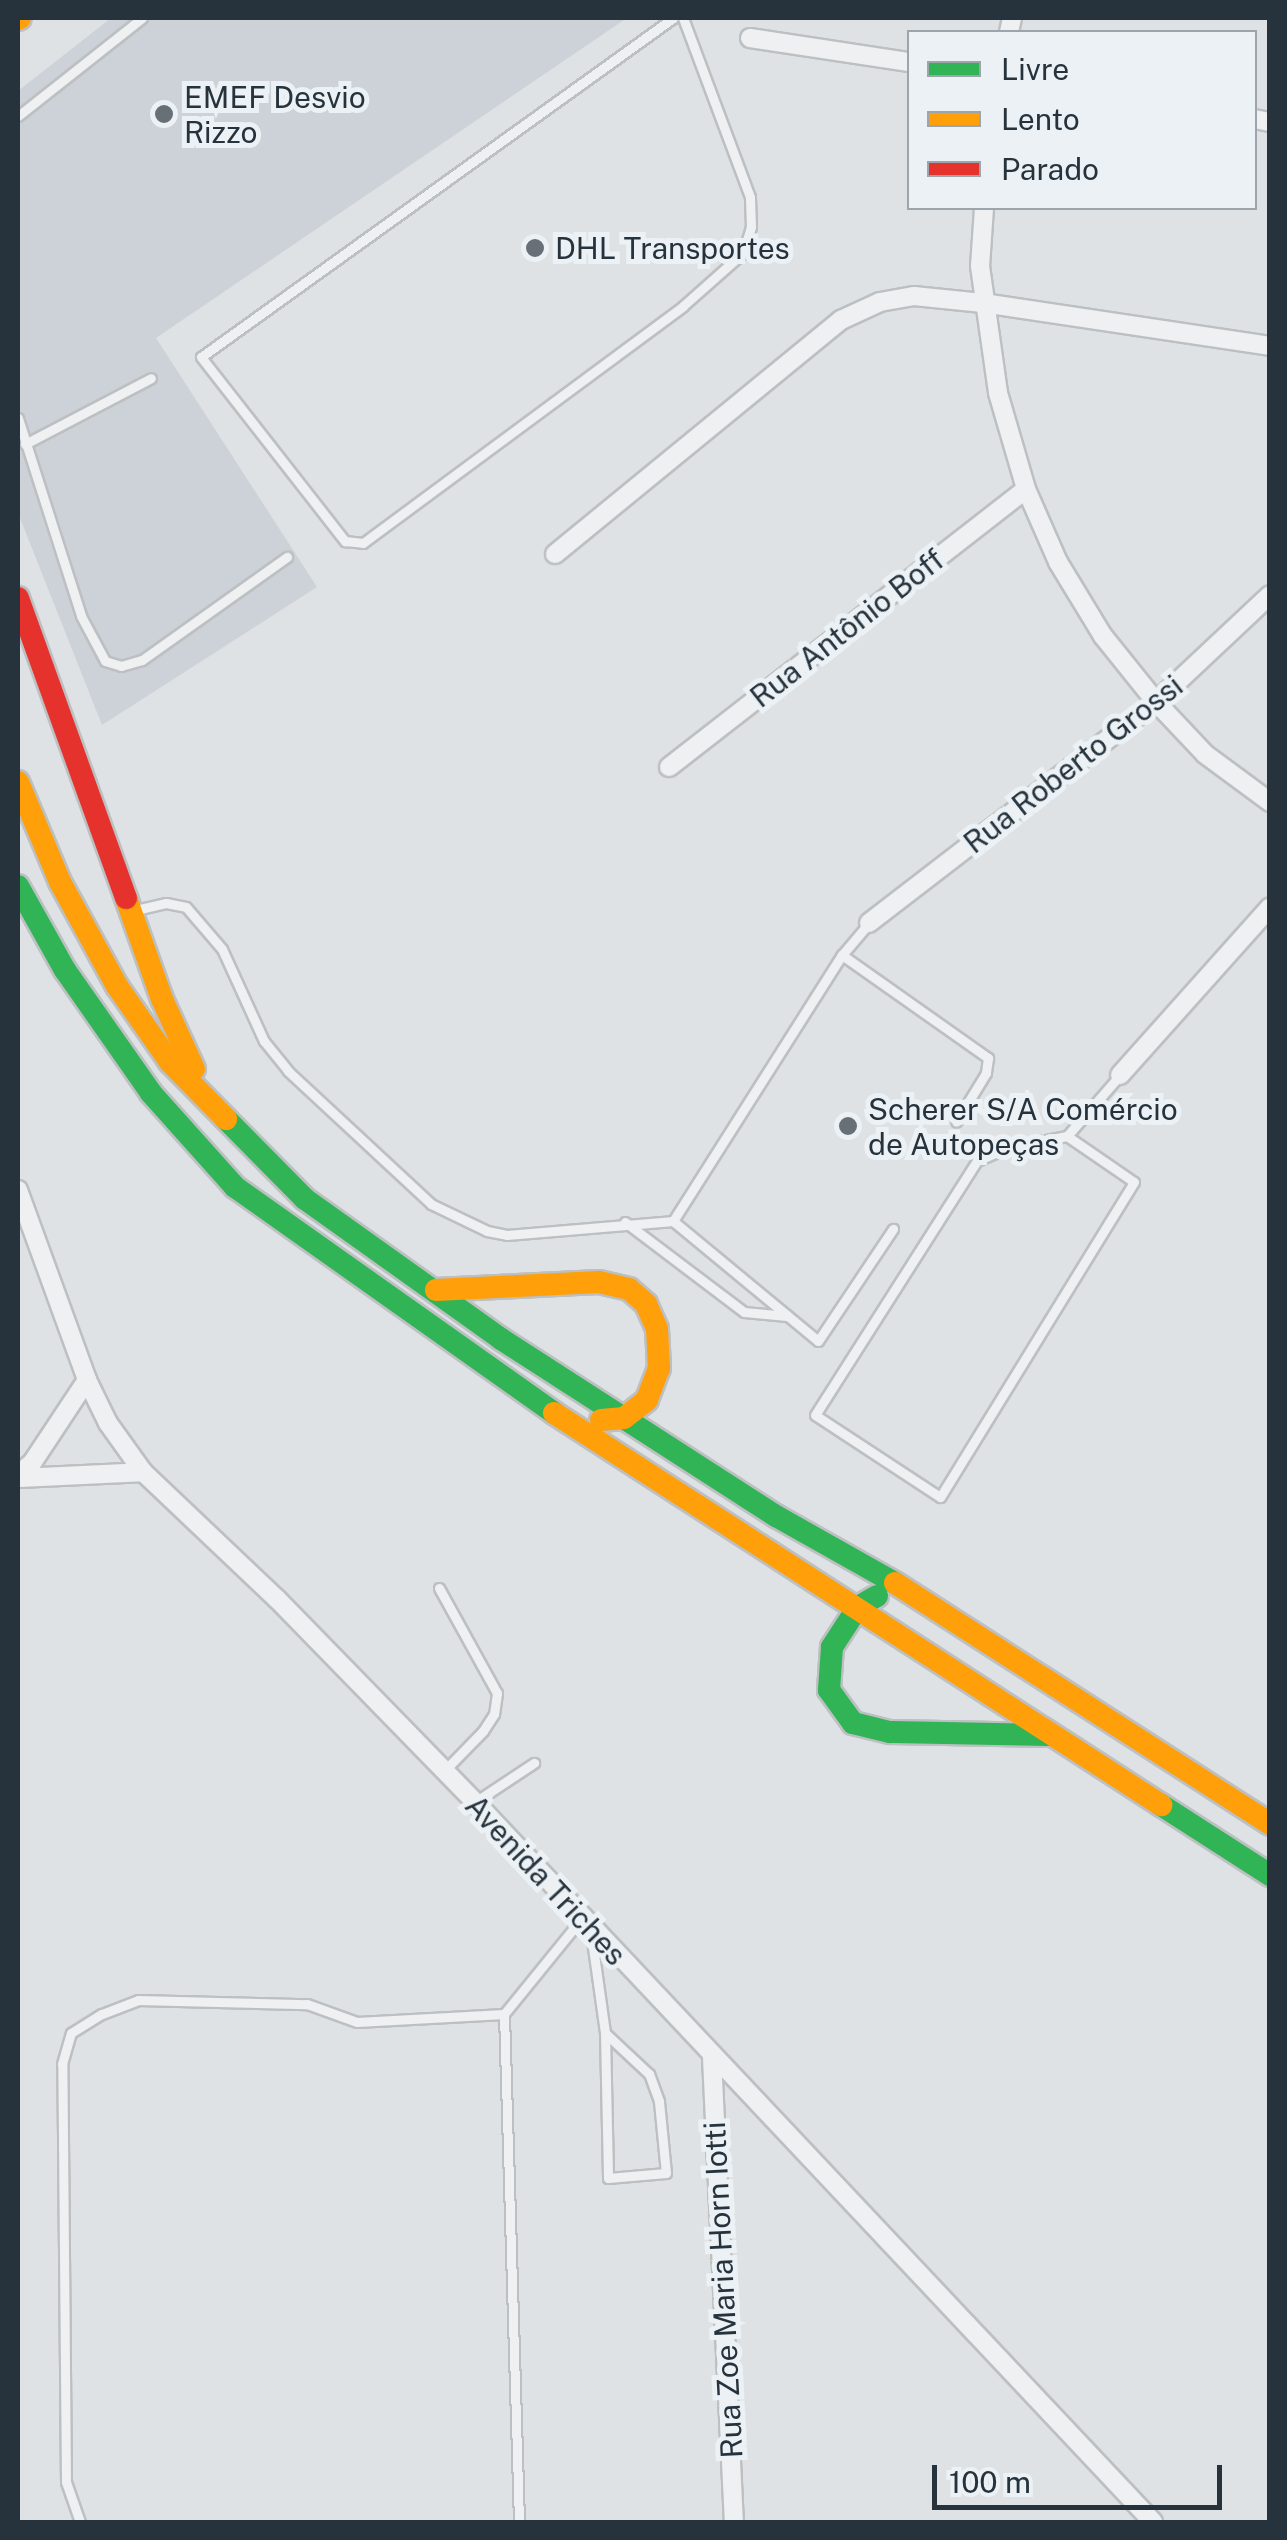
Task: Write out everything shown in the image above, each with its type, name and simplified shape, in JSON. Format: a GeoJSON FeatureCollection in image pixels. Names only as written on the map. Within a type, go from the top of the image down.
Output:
{"type":"FeatureCollection","features":[{"type":"Feature","properties":{"kind":"highway"},"geometry":{"type":"LineString","coordinates":[[18,598],[162,999],[209,1101]]}},
{"type":"Feature","properties":{"kind":"highway"},"geometry":{"type":"LineString","coordinates":[[18,782],[60,882],[116,986],[170,1062],[306,1199],[624,1418],[776,1516],[902,1587],[1270,1824]]}},
{"type":"Feature","properties":{"kind":"highway"},"geometry":{"type":"LineString","coordinates":[[18,886],[49,944],[150,1092],[235,1187],[348,1272],[554,1413],[1270,1875]]}},
{"type":"Feature","properties":{"kind":"highway"},"geometry":{"type":"LineString","coordinates":[[436,1290],[599,1282],[628,1289],[646,1304],[657,1330],[659,1368],[647,1400],[624,1418],[596,1420],[554,1413]]}},
{"type":"Feature","properties":{"kind":"highway"},"geometry":{"type":"LineString","coordinates":[[902,1587],[858,1607],[840,1630],[828,1671],[838,1707],[854,1723],[890,1732],[1052,1735]]}},
{"type":"Feature","properties":{"kind":"street"},"geometry":{"type":"LineString","coordinates":[[750,38],[907,62]]}},
{"type":"Feature","properties":{"kind":"street"},"geometry":{"type":"LineString","coordinates":[[984,210],[980,266],[998,393],[1026,489],[1058,562],[1103,636],[1156,702],[1205,754],[1270,802]]}},
{"type":"Feature","properties":{"kind":"street"},"geometry":{"type":"LineString","coordinates":[[554,554],[841,320],[880,302],[914,296],[983,303],[1270,346]]}},
{"type":"Feature","properties":{"kind":"street","name":"Rua Antônio Boff"},"geometry":{"type":"LineString","coordinates":[[669,767],[1026,489]]}},
{"type":"Feature","properties":{"kind":"street","name":"Rua Roberto Grossi"},"geometry":{"type":"LineString","coordinates":[[869,923],[1156,702],[1270,595]]}},
{"type":"Feature","properties":{"kind":"street"},"geometry":{"type":"LineString","coordinates":[[1120,1075],[1270,907]]}},
{"type":"Feature","properties":{"kind":"street","name":"Avenida Triches"},"geometry":{"type":"LineString","coordinates":[[18,1190],[87,1380],[108,1424],[142,1472],[278,1598],[475,1802],[1153,2522]]}},
{"type":"Feature","properties":{"kind":"street"},"geometry":{"type":"LineString","coordinates":[[18,1476],[32,1463],[87,1380]]}},
{"type":"Feature","properties":{"kind":"street"},"geometry":{"type":"LineString","coordinates":[[18,1476],[142,1472]]}},
{"type":"Feature","properties":{"kind":"street","name":"Rua Zoe Maria Horn Iotti"},"geometry":{"type":"LineString","coordinates":[[712,2058],[734,2522]]}},
{"type":"Feature","properties":{"kind":"lane"},"geometry":{"type":"LineString","coordinates":[[18,116],[142,18]]}},
{"type":"Feature","properties":{"kind":"lane"},"geometry":{"type":"LineString","coordinates":[[673,18],[200,357],[345,540],[363,543],[682,306],[744,253],[751,228],[750,197],[682,18]]}},
{"type":"Feature","properties":{"kind":"lane"},"geometry":{"type":"LineString","coordinates":[[25,444],[151,378]]}},
{"type":"Feature","properties":{"kind":"lane"},"geometry":{"type":"LineString","coordinates":[[18,418],[82,616],[105,662],[122,666],[142,660],[288,557]]}},
{"type":"Feature","properties":{"kind":"lane"},"geometry":{"type":"LineString","coordinates":[[132,910],[176,904],[186,907],[206,926],[235,973],[264,1041],[288,1071],[431,1204],[487,1231],[507,1235],[625,1222],[673,1222],[818,1341],[893,1229]]}},
{"type":"Feature","properties":{"kind":"lane"},"geometry":{"type":"LineString","coordinates":[[673,1222],[842,955],[869,923]]}},
{"type":"Feature","properties":{"kind":"lane"},"geometry":{"type":"LineString","coordinates":[[842,955],[988,1058],[986,1073],[956,1122]]}},
{"type":"Feature","properties":{"kind":"lane"},"geometry":{"type":"LineString","coordinates":[[1066,1136],[1134,1182],[940,1497],[815,1415],[977,1161],[1009,1147],[1066,1136],[1120,1075]]}},
{"type":"Feature","properties":{"kind":"lane"},"geometry":{"type":"LineString","coordinates":[[625,1222],[744,1312],[787,1316]]}},
{"type":"Feature","properties":{"kind":"lane"},"geometry":{"type":"LineString","coordinates":[[439,1588],[497,1693],[494,1714],[484,1731],[444,1771]]}},
{"type":"Feature","properties":{"kind":"lane"},"geometry":{"type":"LineString","coordinates":[[475,1802],[534,1763]]}},
{"type":"Feature","properties":{"kind":"lane"},"geometry":{"type":"LineString","coordinates":[[520,2522],[504,2014],[586,1922]]}},
{"type":"Feature","properties":{"kind":"lane"},"geometry":{"type":"LineString","coordinates":[[586,1922],[605,2033],[608,2178],[666,2173],[659,2101],[649,2074],[605,2033]]}},
{"type":"Feature","properties":{"kind":"lane"},"geometry":{"type":"LineString","coordinates":[[80,2522],[66,2482],[62,2064],[71,2033],[102,2014],[138,2000],[307,2004],[357,2022],[504,2014]]}},
{"type":"Feature","properties":{"kind":"shaded area"},"geometry":{"type":"Polygon","coordinates":[[[111,18],[627,18],[156,338],[317,587],[102,725],[18,513],[18,91],[111,18]]]}},
{"type":"Feature","properties":{"kind":"traffic: fast"},"geometry":{"type":"LineString","coordinates":[[18,886],[65,970],[151,1093],[235,1187],[554,1413]]}},
{"type":"Feature","properties":{"kind":"traffic: fast"},"geometry":{"type":"LineString","coordinates":[[226,1119],[305,1199],[501,1339],[776,1516],[895,1583]]}},
{"type":"Feature","properties":{"kind":"traffic: fast"},"geometry":{"type":"LineString","coordinates":[[877,1596],[858,1607],[832,1647],[829,1690],[853,1723],[890,1732],[1050,1735]]}},
{"type":"Feature","properties":{"kind":"traffic: fast"},"geometry":{"type":"LineString","coordinates":[[1161,1805],[1270,1875]]}},
{"type":"Feature","properties":{"kind":"traffic: slow"},"geometry":{"type":"LineString","coordinates":[[18,782],[60,882],[117,986],[170,1062],[226,1119]]}},
{"type":"Feature","properties":{"kind":"traffic: slow"},"geometry":{"type":"LineString","coordinates":[[126,898],[162,999],[194,1069]]}},
{"type":"Feature","properties":{"kind":"traffic: slow"},"geometry":{"type":"LineString","coordinates":[[436,1290],[599,1282],[629,1289],[646,1304],[657,1329],[659,1368],[647,1400],[624,1418],[601,1420]]}},
{"type":"Feature","properties":{"kind":"traffic: slow"},"geometry":{"type":"LineString","coordinates":[[554,1413],[1161,1805]]}},
{"type":"Feature","properties":{"kind":"traffic: slow"},"geometry":{"type":"LineString","coordinates":[[895,1583],[1270,1824]]}},
{"type":"Feature","properties":{"kind":"traffic: jam"},"geometry":{"type":"LineString","coordinates":[[18,598],[126,898]]}},
{"type":"Feature","properties":{"kind":"place","name":"EMEF Desvio Rizzo"},"geometry":{"type":"Point","coordinates":[164,114]}},
{"type":"Feature","properties":{"kind":"place","name":"DHL Transportes"},"geometry":{"type":"Point","coordinates":[535,248]}},
{"type":"Feature","properties":{"kind":"place","name":"Scherer S/A Comércio de Autopeças"},"geometry":{"type":"Point","coordinates":[848,1126]}}]}
